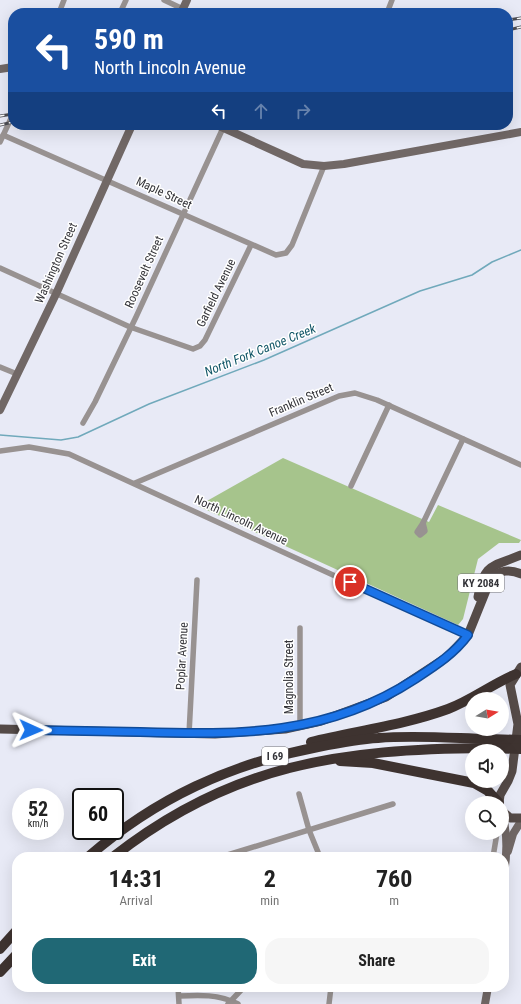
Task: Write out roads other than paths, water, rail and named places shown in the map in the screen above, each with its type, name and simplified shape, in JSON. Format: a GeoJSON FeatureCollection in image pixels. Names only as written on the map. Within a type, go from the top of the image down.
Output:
{"type":"FeatureCollection","features":[{"type":"Feature","properties":{"kind":"highway"},"geometry":{"type":"LineString","coordinates":[[246,764],[308,742],[448,709],[473,698],[519,671]]}},
{"type":"Feature","properties":{"kind":"highway","name":"I 69"},"geometry":{"type":"LineString","coordinates":[[94,852],[125,828],[163,804],[215,776],[246,764],[283,753],[377,738],[415,736],[487,744],[521,740]]}},
{"type":"Feature","properties":{"kind":"highway","name":"I 69"},"geometry":{"type":"LineString","coordinates":[[120,852],[159,823],[194,804],[252,779],[300,765],[340,757],[387,751],[465,746]]}},
{"type":"Feature","properties":{"kind":"highway","name":"I 69"},"geometry":{"type":"LineString","coordinates":[[509,747],[521,749]]}},
{"type":"Feature","properties":{"kind":"highway"},"geometry":{"type":"LineString","coordinates":[[300,765],[334,761],[373,763],[429,773],[481,786],[493,796]]}},
{"type":"Feature","properties":{"kind":"highway"},"geometry":{"type":"LineString","coordinates":[[0,949],[12,936]]}},
{"type":"Feature","properties":{"kind":"highway"},"geometry":{"type":"LineString","coordinates":[[0,972],[12,959]]}},
{"type":"Feature","properties":{"kind":"main road","name":"KY 2084"},"geometry":{"type":"LineString","coordinates":[[474,618],[481,580],[484,574],[492,566],[521,555]]}},
{"type":"Feature","properties":{"kind":"main road"},"geometry":{"type":"LineString","coordinates":[[521,558],[519,565],[521,574]]}},
{"type":"Feature","properties":{"kind":"main road","name":"KY 2084"},"geometry":{"type":"LineString","coordinates":[[0,729],[189,734],[246,733],[300,726],[348,712],[398,690],[442,662],[468,635],[491,578],[503,571],[521,574]]}},
{"type":"Feature","properties":{"kind":"main road"},"geometry":{"type":"LineString","coordinates":[[500,796],[501,792],[510,778],[513,763],[518,717],[510,693],[510,686],[519,671]]}},
{"type":"Feature","properties":{"kind":"main road"},"geometry":{"type":"LineString","coordinates":[[509,817],[521,820]]}},
{"type":"Feature","properties":{"kind":"street"},"geometry":{"type":"LineString","coordinates":[[164,0],[177,8]]}},
{"type":"Feature","properties":{"kind":"street"},"geometry":{"type":"LineString","coordinates":[[0,142],[8,124]]}},
{"type":"Feature","properties":{"kind":"street","name":"Washington Street"},"geometry":{"type":"LineString","coordinates":[[0,410],[56,294],[130,130]]}},
{"type":"Feature","properties":{"kind":"street","name":"Roosevelt Street"},"geometry":{"type":"LineString","coordinates":[[83,423],[95,402],[130,327],[219,130]]}},
{"type":"Feature","properties":{"kind":"street"},"geometry":{"type":"LineString","coordinates":[[226,130],[295,162],[310,166],[324,166],[521,132]]}},
{"type":"Feature","properties":{"kind":"street","name":"Maple Street"},"geometry":{"type":"LineString","coordinates":[[3,135],[107,179],[276,255],[285,254],[292,245],[324,166]]}},
{"type":"Feature","properties":{"kind":"street","name":"Garfield Avenue"},"geometry":{"type":"LineString","coordinates":[[130,327],[190,349],[197,348],[205,340],[251,245]]}},
{"type":"Feature","properties":{"kind":"street"},"geometry":{"type":"LineString","coordinates":[[1,271],[130,327]]}},
{"type":"Feature","properties":{"kind":"street"},"geometry":{"type":"LineString","coordinates":[[0,366],[17,374]]}},
{"type":"Feature","properties":{"kind":"street","name":"Franklin Street"},"geometry":{"type":"LineString","coordinates":[[135,483],[344,393],[360,394],[389,405],[463,440],[521,465]]}},
{"type":"Feature","properties":{"kind":"street"},"geometry":{"type":"LineString","coordinates":[[351,486],[389,405]]}},
{"type":"Feature","properties":{"kind":"street"},"geometry":{"type":"LineString","coordinates":[[423,523],[463,440]]}},
{"type":"Feature","properties":{"kind":"street","name":"North Lincoln Avenue"},"geometry":{"type":"LineString","coordinates":[[0,451],[29,447],[69,454],[407,609],[468,635]]}},
{"type":"Feature","properties":{"kind":"street"},"geometry":{"type":"LineString","coordinates":[[64,459],[69,454]]}},
{"type":"Feature","properties":{"kind":"street","name":"Poplar Avenue"},"geometry":{"type":"LineString","coordinates":[[189,734],[197,580]]}},
{"type":"Feature","properties":{"kind":"street","name":"Magnolia Street"},"geometry":{"type":"LineString","coordinates":[[300,628],[300,726]]}},
{"type":"Feature","properties":{"kind":"street"},"geometry":{"type":"LineString","coordinates":[[299,794],[309,830],[318,852]]}},
{"type":"Feature","properties":{"kind":"street"},"geometry":{"type":"LineString","coordinates":[[242,852],[392,804]]}},
{"type":"Feature","properties":{"kind":"street"},"geometry":{"type":"LineString","coordinates":[[508,852],[513,834],[521,820]]}},
{"type":"Feature","properties":{"kind":"street"},"geometry":{"type":"LineString","coordinates":[[494,852],[496,840]]}},
{"type":"Feature","properties":{"kind":"street"},"geometry":{"type":"LineString","coordinates":[[506,840],[506,852]]}},
{"type":"Feature","properties":{"kind":"street"},"geometry":{"type":"LineString","coordinates":[[178,992],[179,1004]]}},
{"type":"Feature","properties":{"kind":"street"},"geometry":{"type":"LineString","coordinates":[[229,1002],[239,992]]}},
{"type":"Feature","properties":{"kind":"street"},"geometry":{"type":"LineString","coordinates":[[329,1004],[330,992]]}},
{"type":"Feature","properties":{"kind":"street"},"geometry":{"type":"LineString","coordinates":[[486,1004],[487,992]]}},
{"type":"Feature","properties":{"kind":"street"},"geometry":{"type":"LineString","coordinates":[[178,996],[213,996],[238,1004]]}},
{"type":"Feature","properties":{"kind":"waterway","name":"North Fork Canoe Creek"},"geometry":{"type":"LineString","coordinates":[[0,435],[61,440],[78,437],[149,404],[264,360],[420,291],[472,275],[492,262],[521,250]]}},
{"type":"Feature","properties":{"kind":"railway"},"geometry":{"type":"LineString","coordinates":[[513,19],[521,18]]}},
{"type":"Feature","properties":{"kind":"railway"},"geometry":{"type":"LineString","coordinates":[[513,29],[521,27]]}},
{"type":"Feature","properties":{"kind":"railway"},"geometry":{"type":"LineString","coordinates":[[0,116],[8,115]]}},
{"type":"Feature","properties":{"kind":"railway"},"geometry":{"type":"LineString","coordinates":[[0,125],[8,123]]}}]}
